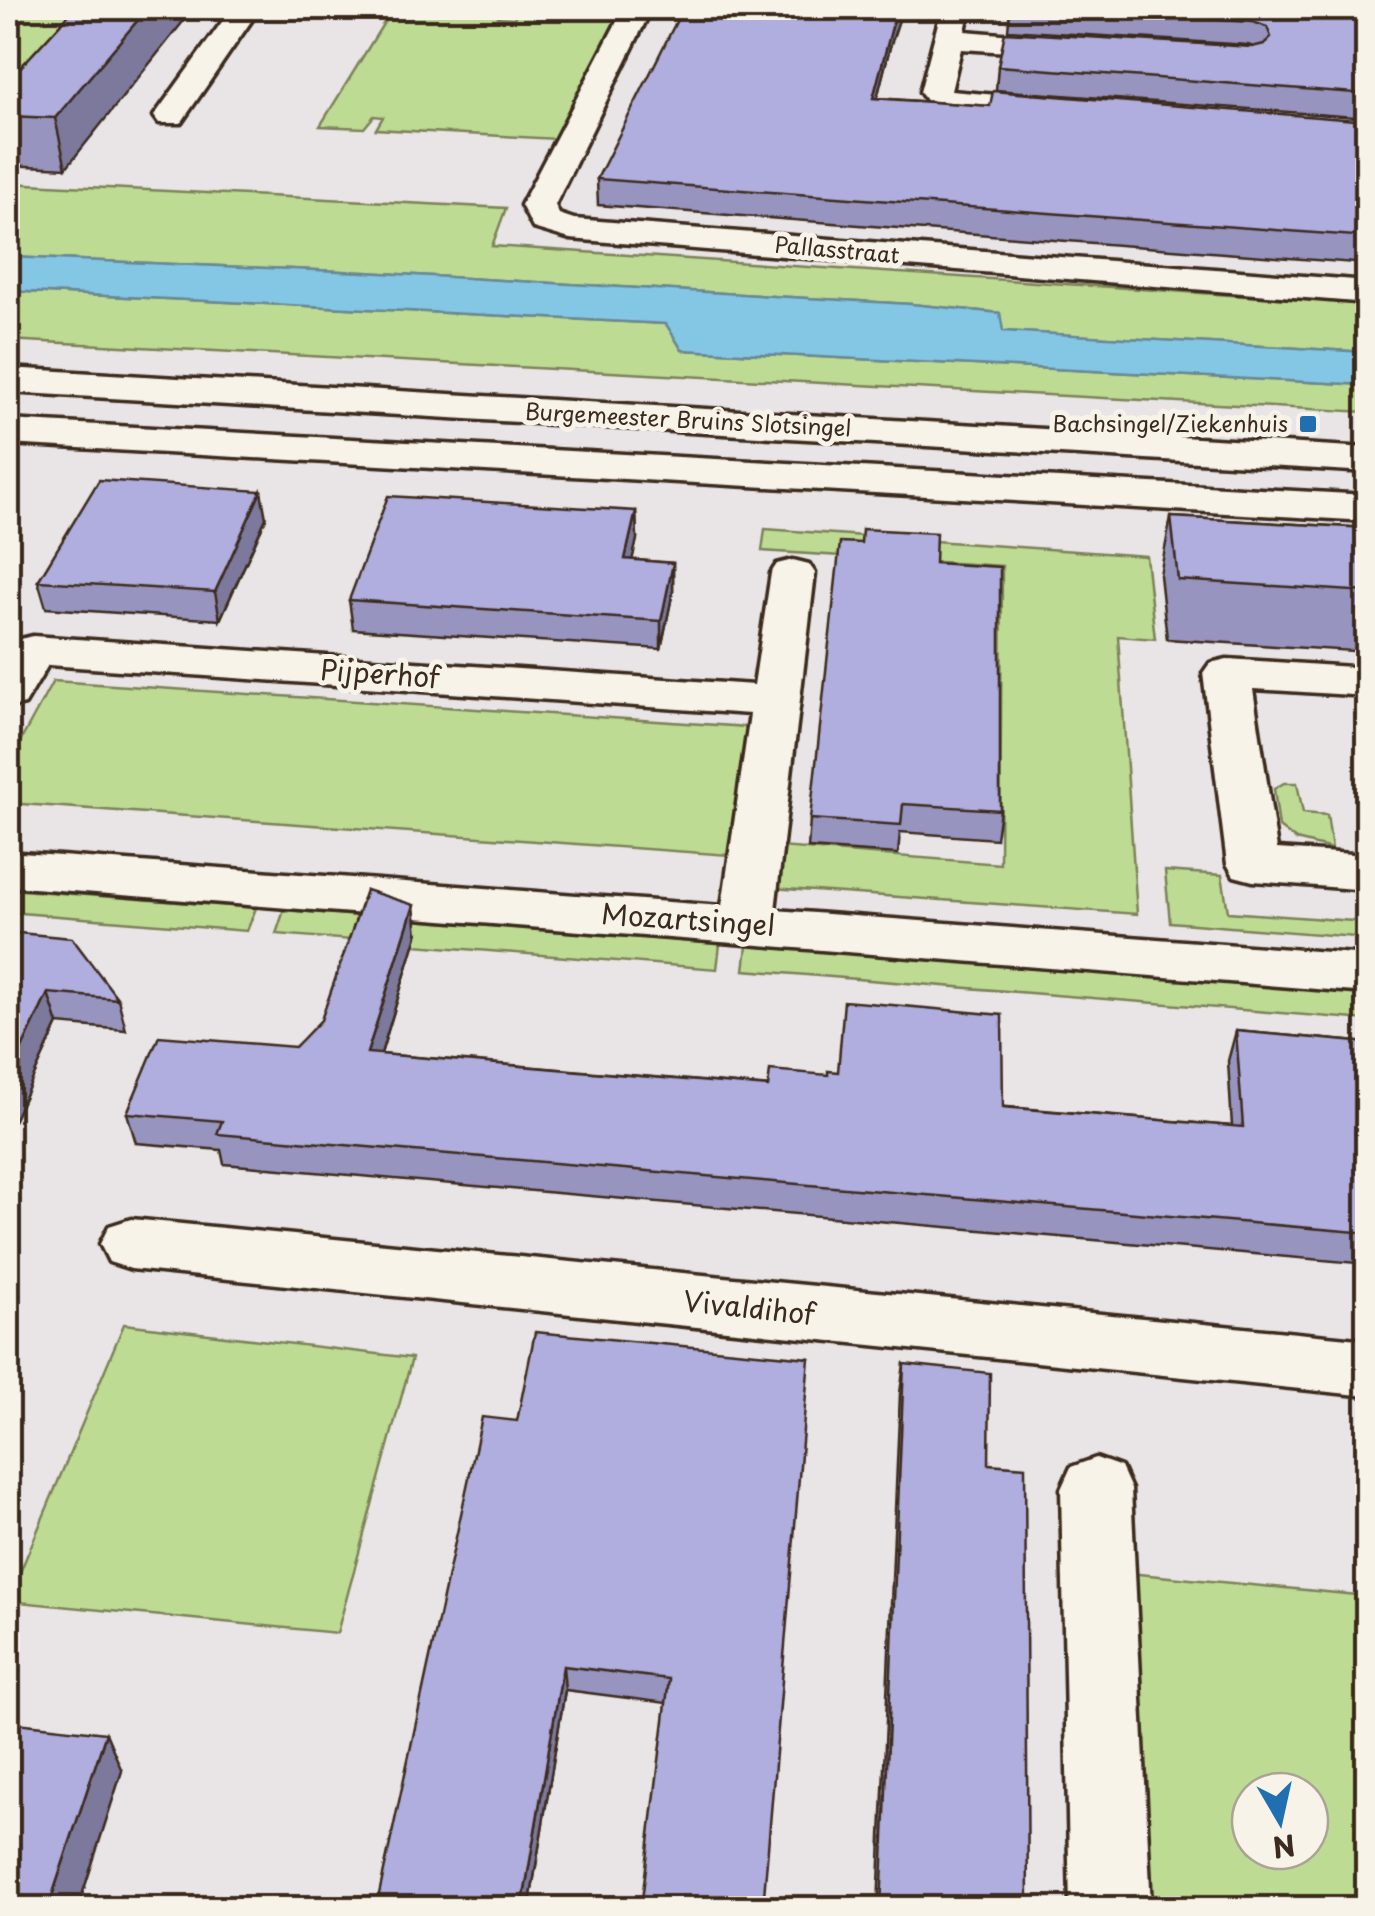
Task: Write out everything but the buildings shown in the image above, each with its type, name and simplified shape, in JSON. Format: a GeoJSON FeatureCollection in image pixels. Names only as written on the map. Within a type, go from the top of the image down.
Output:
{"type":"FeatureCollection","features":[{"type":"Feature","properties":{"kind":"street"},"geometry":{"type":"LineString","coordinates":[[170,116],[246,8]]}},
{"type":"Feature","properties":{"kind":"street","name":"Pallasstraat"},"geometry":{"type":"LineString","coordinates":[[638,8],[538,205],[545,220],[570,229],[1368,292]]}},
{"type":"Feature","properties":{"kind":"street"},"geometry":{"type":"LineString","coordinates":[[956,8],[935,92],[940,99],[1104,112]]}},
{"type":"Feature","properties":{"kind":"street"},"geometry":{"type":"LineString","coordinates":[[949,39],[1103,49]]}},
{"type":"Feature","properties":{"kind":"street","name":"Burgemeester Bruins Slotsingel"},"geometry":{"type":"LineString","coordinates":[[8,380],[1368,460]]}},
{"type":"Feature","properties":{"kind":"street","name":"Burgemeester Bruins Slotsingel"},"geometry":{"type":"LineString","coordinates":[[8,432],[1368,508]]}},
{"type":"Feature","properties":{"kind":"street"},"geometry":{"type":"LineString","coordinates":[[746,924],[792,572]]}},
{"type":"Feature","properties":{"kind":"street","name":"Pijperhof"},"geometry":{"type":"LineString","coordinates":[[8,694],[34,650],[777,701]]}},
{"type":"Feature","properties":{"kind":"street"},"geometry":{"type":"LineString","coordinates":[[1368,682],[1226,673],[1253,864],[1368,873]]}},
{"type":"Feature","properties":{"kind":"street","name":"Mozartsingel"},"geometry":{"type":"LineString","coordinates":[[8,869],[1368,974]]}},
{"type":"Feature","properties":{"kind":"street","name":"Vivaldihof"},"geometry":{"type":"LineString","coordinates":[[131,1244],[1368,1368]]}},
{"type":"Feature","properties":{"kind":"street"},"geometry":{"type":"LineString","coordinates":[[1096,1488],[1111,1908]]}},
{"type":"Feature","properties":{"kind":"green space"},"geometry":{"type":"Polygon","coordinates":[[[8,8],[80,8],[8,87],[8,8]]]}},
{"type":"Feature","properties":{"kind":"green space"},"geometry":{"type":"Polygon","coordinates":[[[360,8],[502,8],[498,17],[514,18],[519,8],[621,8],[557,139],[376,129],[383,117],[374,116],[364,128],[320,126],[388,16],[356,14],[360,8]]]}},
{"type":"Feature","properties":{"kind":"green space"},"geometry":{"type":"Polygon","coordinates":[[[8,183],[506,208],[492,246],[1367,304],[1367,352],[1002,331],[999,313],[911,304],[364,272],[8,257],[8,183]]]}},
{"type":"Feature","properties":{"kind":"green space"},"geometry":{"type":"Polygon","coordinates":[[[8,291],[667,324],[682,350],[1367,385],[1367,412],[8,340],[8,291]]]}},
{"type":"Feature","properties":{"kind":"green space"},"geometry":{"type":"Polygon","coordinates":[[[765,529],[1146,556],[1155,639],[1118,636],[1137,914],[773,888],[780,847],[1000,864],[1002,566],[762,551],[765,529]]]}},
{"type":"Feature","properties":{"kind":"green space"},"geometry":{"type":"Polygon","coordinates":[[[53,681],[747,727],[729,855],[8,803],[8,764],[53,681]]]}},
{"type":"Feature","properties":{"kind":"green space"},"geometry":{"type":"Polygon","coordinates":[[[1284,783],[1297,783],[1303,813],[1327,815],[1332,849],[1296,840],[1279,827],[1274,789],[1284,783]]]}},
{"type":"Feature","properties":{"kind":"green space"},"geometry":{"type":"Polygon","coordinates":[[[1165,871],[1222,875],[1228,912],[1367,922],[1367,938],[1170,922],[1165,871]]]}},
{"type":"Feature","properties":{"kind":"green space"},"geometry":{"type":"Polygon","coordinates":[[[8,889],[256,908],[247,931],[8,912],[8,889]]]}},
{"type":"Feature","properties":{"kind":"green space"},"geometry":{"type":"Polygon","coordinates":[[[284,910],[720,944],[717,969],[276,934],[284,910]]]}},
{"type":"Feature","properties":{"kind":"green space"},"geometry":{"type":"Polygon","coordinates":[[[747,946],[1367,994],[1367,1020],[744,970],[747,946]]]}},
{"type":"Feature","properties":{"kind":"green space"},"geometry":{"type":"Polygon","coordinates":[[[124,1324],[412,1358],[337,1633],[8,1601],[124,1324]]]}},
{"type":"Feature","properties":{"kind":"green space"},"geometry":{"type":"Polygon","coordinates":[[[1118,1572],[1367,1596],[1367,1908],[1133,1908],[1118,1572]]]}},
{"type":"Feature","properties":{"kind":"water"},"geometry":{"type":"Polygon","coordinates":[[[8,257],[364,272],[911,304],[1000,313],[1003,331],[1367,352],[1367,385],[682,350],[666,324],[8,291],[8,257]]]}},
{"type":"Feature","properties":{"kind":"place","name":"Bachsingel/Ziekenhuis"},"geometry":{"type":"Point","coordinates":[1308,424]}}]}
